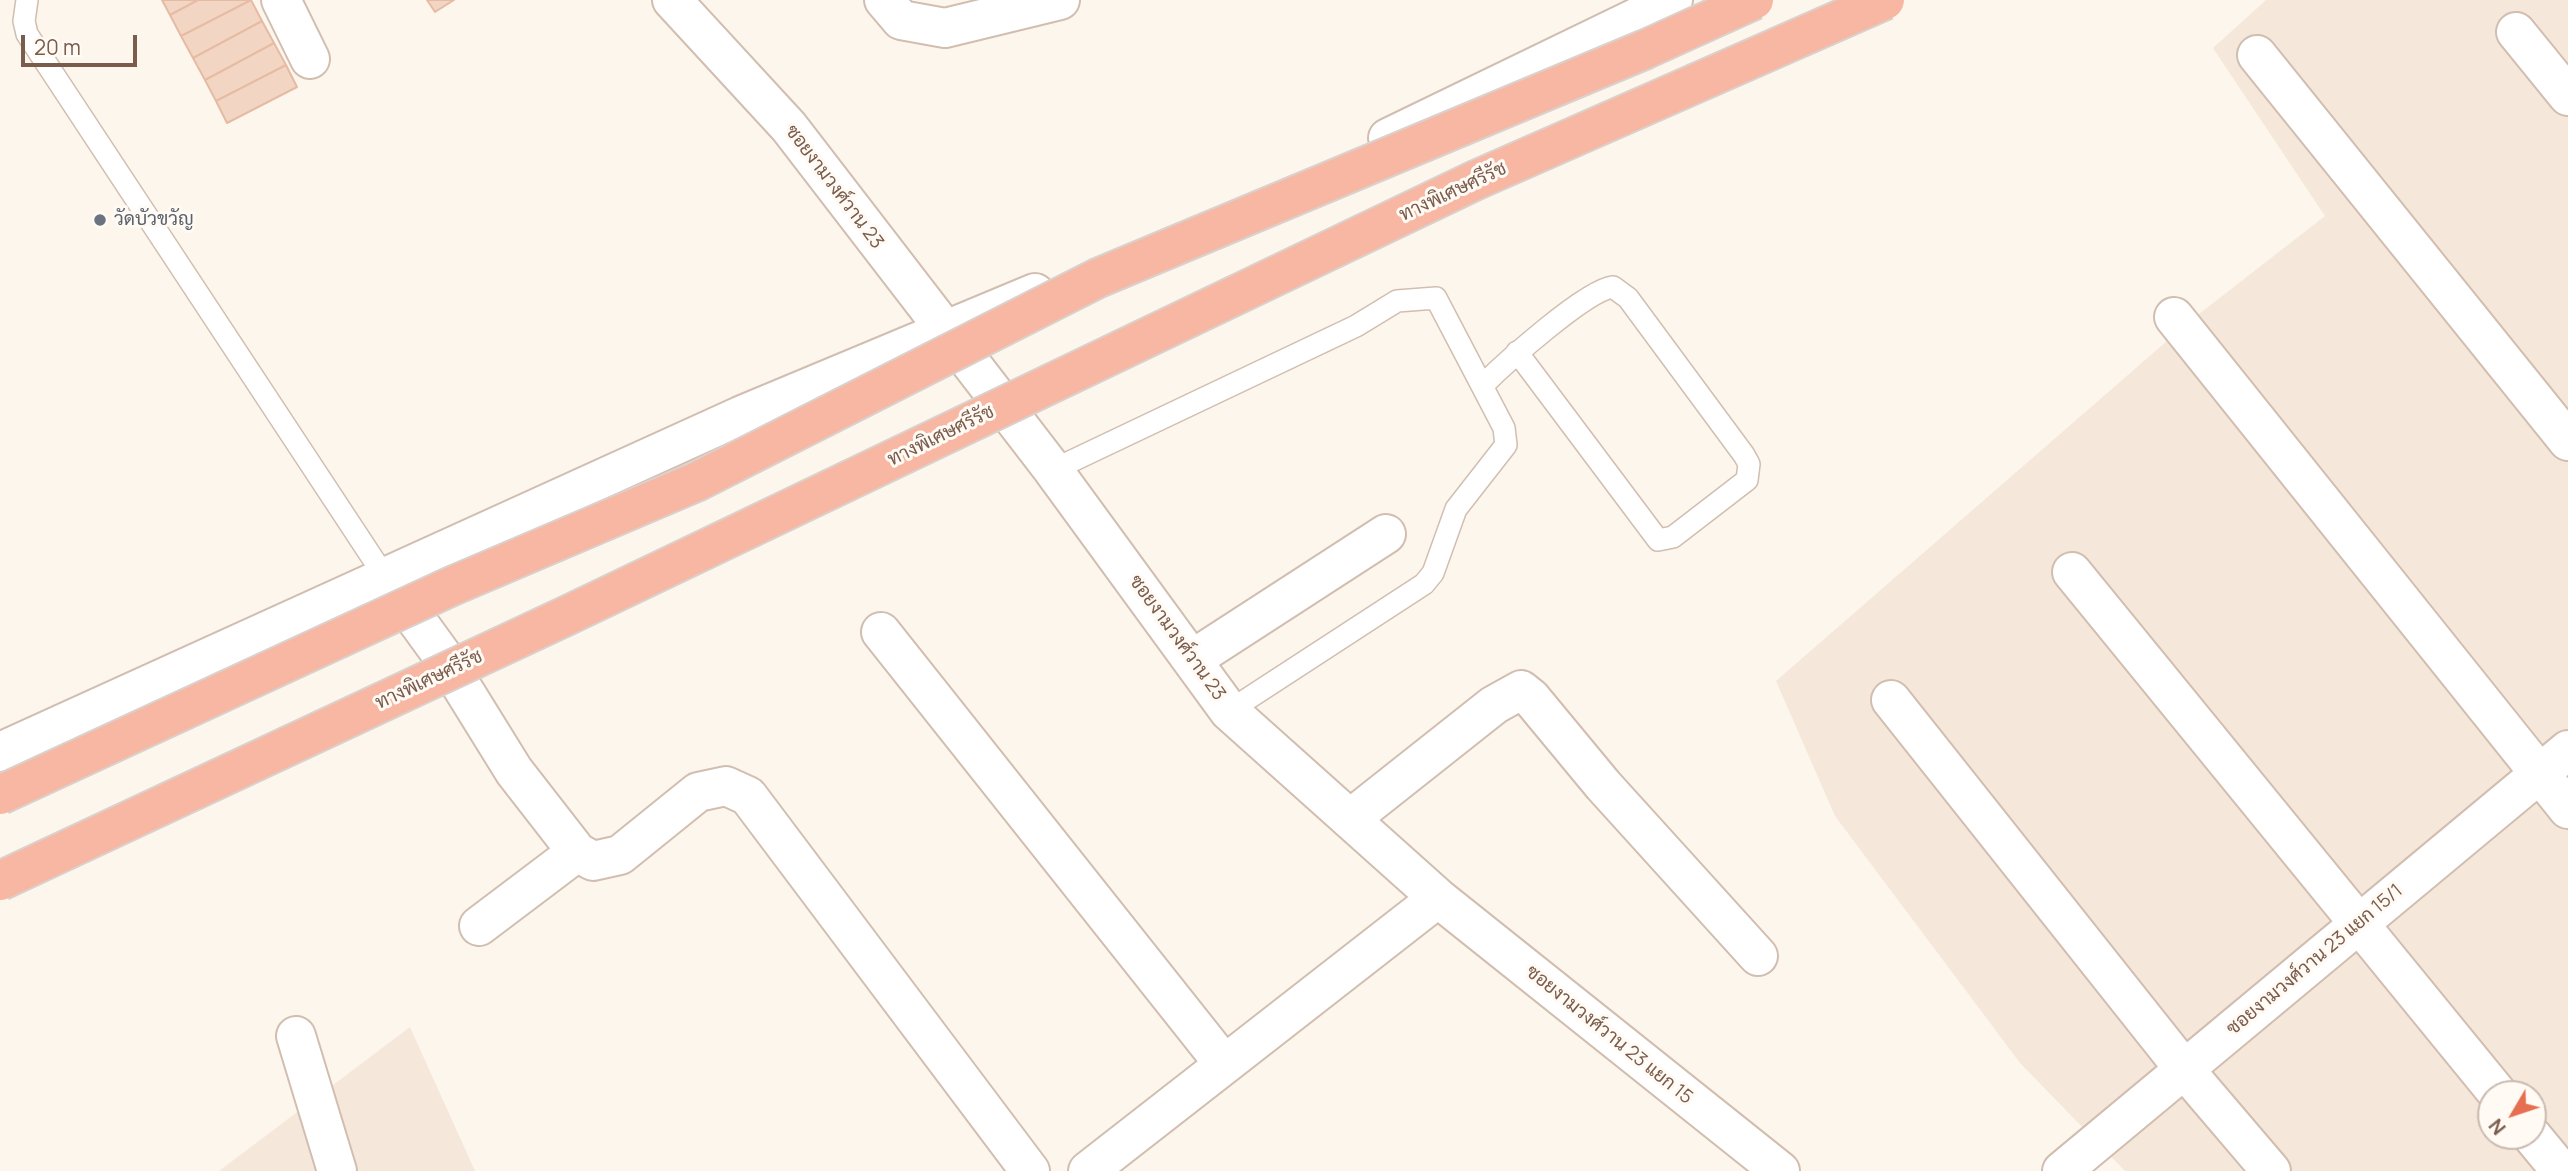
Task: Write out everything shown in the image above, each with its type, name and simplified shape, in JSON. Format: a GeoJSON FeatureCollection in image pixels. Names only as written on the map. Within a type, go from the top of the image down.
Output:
{"type":"FeatureCollection","features":[{"type":"Feature","properties":{"kind":"highway"},"geometry":{"type":"LineString","coordinates":[[0,795],[452,586],[696,482],[1098,278],[1646,49],[1754,0]]}},
{"type":"Feature","properties":{"kind":"highway","name":"ทางพิเศษศรีรัช"},"geometry":{"type":"LineString","coordinates":[[0,881],[566,616],[1476,180],[1885,0]]}},
{"type":"Feature","properties":{"kind":"street"},"geometry":{"type":"LineString","coordinates":[[281,0],[310,59]]}},
{"type":"Feature","properties":{"kind":"street","name":"ซอยงามวงศ์วาน 23"},"geometry":{"type":"LineString","coordinates":[[672,0],[789,128],[943,331],[1054,470],[1228,711],[1438,898]]}},
{"type":"Feature","properties":{"kind":"street"},"geometry":{"type":"LineString","coordinates":[[884,0],[901,20],[945,29],[1060,0]]}},
{"type":"Feature","properties":{"kind":"street"},"geometry":{"type":"LineString","coordinates":[[0,752],[740,416],[1178,235],[1457,106],[1673,0]]}},
{"type":"Feature","properties":{"kind":"street"},"geometry":{"type":"LineString","coordinates":[[2516,32],[2568,96]]}},
{"type":"Feature","properties":{"kind":"street"},"geometry":{"type":"LineString","coordinates":[[2257,55],[2568,442]]}},
{"type":"Feature","properties":{"kind":"street"},"geometry":{"type":"LineString","coordinates":[[2174,317],[2568,809]]}},
{"type":"Feature","properties":{"kind":"street"},"geometry":{"type":"LineString","coordinates":[[1193,659],[1386,534]]}},
{"type":"Feature","properties":{"kind":"street"},"geometry":{"type":"LineString","coordinates":[[2072,572],[2487,1080]]}},
{"type":"Feature","properties":{"kind":"street"},"geometry":{"type":"LineString","coordinates":[[385,577],[444,658],[514,771],[578,852],[593,861],[620,855],[698,792],[726,786],[748,796],[1030,1171]]}},
{"type":"Feature","properties":{"kind":"street"},"geometry":{"type":"LineString","coordinates":[[881,632],[1224,1064]]}},
{"type":"Feature","properties":{"kind":"street"},"geometry":{"type":"LineString","coordinates":[[1350,819],[1494,705],[1521,691],[1531,698],[1603,785],[1758,956]]}},
{"type":"Feature","properties":{"kind":"street"},"geometry":{"type":"LineString","coordinates":[[1891,700],[2184,1069],[2271,1171]]}},
{"type":"Feature","properties":{"kind":"street","name":"ซอยงามวงศ์วาน 23 แยก 15/1"},"geometry":{"type":"LineString","coordinates":[[2062,1171],[2568,750]]}},
{"type":"Feature","properties":{"kind":"street"},"geometry":{"type":"LineString","coordinates":[[479,926],[578,852]]}},
{"type":"Feature","properties":{"kind":"street"},"geometry":{"type":"LineString","coordinates":[[1088,1171],[1438,898]]}},
{"type":"Feature","properties":{"kind":"street","name":"ซอยงามวงศ์วาน 23 แยก 15"},"geometry":{"type":"LineString","coordinates":[[1438,898],[1780,1171]]}},
{"type":"Feature","properties":{"kind":"street"},"geometry":{"type":"LineString","coordinates":[[296,1036],[337,1171]]}},
{"type":"Feature","properties":{"kind":"street"},"geometry":{"type":"LineString","coordinates":[[2544,1150],[2561,1171]]}},
{"type":"Feature","properties":{"kind":"lane"},"geometry":{"type":"LineString","coordinates":[[27,0],[24,21],[27,34],[385,577]]}},
{"type":"Feature","properties":{"kind":"lane"},"geometry":{"type":"LineString","coordinates":[[1483,386],[1517,352],[1597,293],[1606,288],[1620,290],[1744,455],[1749,464],[1747,480],[1673,537],[1658,540],[1517,352]]}},
{"type":"Feature","properties":{"kind":"lane"},"geometry":{"type":"LineString","coordinates":[[1054,470],[1356,326],[1397,301],[1436,298],[1504,428],[1506,445],[1456,509],[1433,573],[1424,584],[1228,711]]}},
{"type":"Feature","properties":{"kind":"shaded area"},"geometry":{"type":"Polygon","coordinates":[[[2266,0],[2568,0],[2568,1171],[2125,1171],[2020,1063],[1835,816],[1776,681],[2190,321],[2325,216],[2213,48],[2266,0]]]}},
{"type":"Feature","properties":{"kind":"shaded area"},"geometry":{"type":"Polygon","coordinates":[[[410,1027],[475,1171],[219,1171],[410,1027]]]}},
{"type":"Feature","properties":{"kind":"building"},"geometry":{"type":"Polygon","coordinates":[[[162,0],[198,0],[170,15],[162,0]]]}},
{"type":"Feature","properties":{"kind":"building"},"geometry":{"type":"Polygon","coordinates":[[[198,0],[251,0],[181,36],[170,15],[198,0]]]}},
{"type":"Feature","properties":{"kind":"building"},"geometry":{"type":"Polygon","coordinates":[[[251,0],[262,21],[193,58],[181,36],[251,0]]]}},
{"type":"Feature","properties":{"kind":"building"},"geometry":{"type":"Polygon","coordinates":[[[427,0],[454,0],[435,12],[427,0]]]}},
{"type":"Feature","properties":{"kind":"building"},"geometry":{"type":"Polygon","coordinates":[[[262,21],[274,43],[205,80],[193,58],[262,21]]]}},
{"type":"Feature","properties":{"kind":"building"},"geometry":{"type":"Polygon","coordinates":[[[274,43],[286,65],[216,101],[205,80],[274,43]]]}},
{"type":"Feature","properties":{"kind":"building"},"geometry":{"type":"Polygon","coordinates":[[[286,65],[297,87],[227,123],[216,101],[286,65]]]}},
{"type":"Feature","properties":{"kind":"place","name":"วัดบัวขวัญ"},"geometry":{"type":"Point","coordinates":[100,220]}}]}
